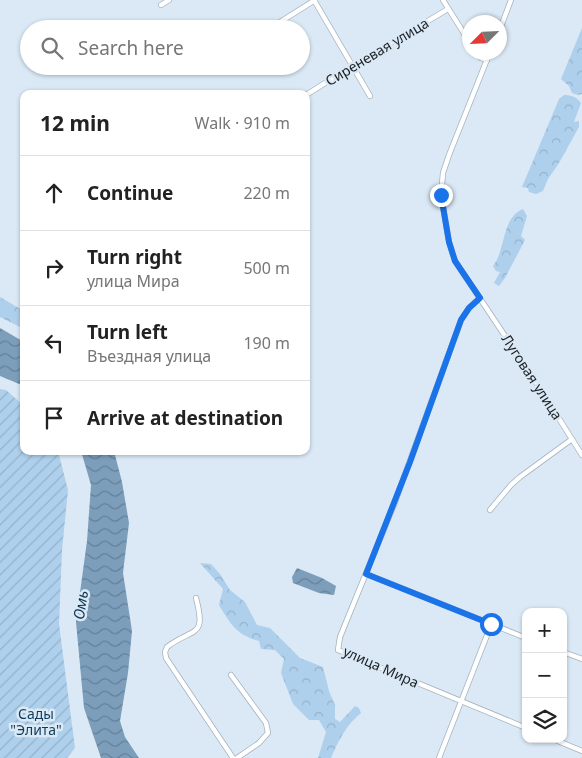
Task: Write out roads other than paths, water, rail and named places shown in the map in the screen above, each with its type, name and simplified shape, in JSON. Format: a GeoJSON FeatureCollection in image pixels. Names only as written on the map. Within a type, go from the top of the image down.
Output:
{"type":"FeatureCollection","features":[{"type":"Feature","properties":{"kind":"street"},"geometry":{"type":"LineString","coordinates":[[161,5],[169,0]]}},
{"type":"Feature","properties":{"kind":"street"},"geometry":{"type":"LineString","coordinates":[[283,20],[314,0],[370,96]]}},
{"type":"Feature","properties":{"kind":"street"},"geometry":{"type":"LineString","coordinates":[[443,0],[462,31]]}},
{"type":"Feature","properties":{"kind":"street"},"geometry":{"type":"LineString","coordinates":[[505,15],[511,0]]}},
{"type":"Feature","properties":{"kind":"street","name":"Сиреневая улица"},"geometry":{"type":"LineString","coordinates":[[310,92],[448,9]]}},
{"type":"Feature","properties":{"kind":"street","name":"Луговая улица"},"geometry":{"type":"LineString","coordinates":[[487,60],[443,173],[441,195],[449,242],[455,261],[539,386],[582,455]]}},
{"type":"Feature","properties":{"kind":"street","name":"улица Мира"},"geometry":{"type":"LineString","coordinates":[[481,299],[469,308],[461,320],[410,462],[340,637],[338,650],[522,726]]}},
{"type":"Feature","properties":{"kind":"street"},"geometry":{"type":"LineString","coordinates":[[490,510],[520,477],[572,439]]}},
{"type":"Feature","properties":{"kind":"street"},"geometry":{"type":"LineString","coordinates":[[366,574],[522,636]]}},
{"type":"Feature","properties":{"kind":"street"},"geometry":{"type":"LineString","coordinates":[[196,598],[201,618],[200,625],[196,630],[167,647],[165,652],[166,658],[232,758]]}},
{"type":"Feature","properties":{"kind":"street"},"geometry":{"type":"LineString","coordinates":[[439,758],[491,624]]}},
{"type":"Feature","properties":{"kind":"street"},"geometry":{"type":"LineString","coordinates":[[566,653],[582,659]]}},
{"type":"Feature","properties":{"kind":"street"},"geometry":{"type":"LineString","coordinates":[[231,675],[266,723],[268,733],[259,743],[237,758]]}},
{"type":"Feature","properties":{"kind":"street"},"geometry":{"type":"LineString","coordinates":[[563,743],[582,751]]}},
{"type":"Feature","properties":{"kind":"water"},"geometry":{"type":"Polygon","coordinates":[[[0,328],[20,340],[20,384],[0,376],[0,328]]]}},
{"type":"Feature","properties":{"kind":"water","name":"Омь"},"geometry":{"type":"Polygon","coordinates":[[[82,455],[115,455],[129,523],[123,573],[132,631],[128,673],[120,721],[125,737],[139,758],[101,758],[84,708],[76,622],[87,541],[91,485],[82,455]]]}},
{"type":"Feature","properties":{"kind":"water"},"geometry":{"type":"Polygon","coordinates":[[[297,568],[336,586],[334,595],[319,593],[293,583],[292,577],[297,568]]]}},
{"type":"Feature","properties":{"kind":"park label","name":"Сады \"Элита\""},"geometry":{"type":"Point","coordinates":[36,722]}}]}
